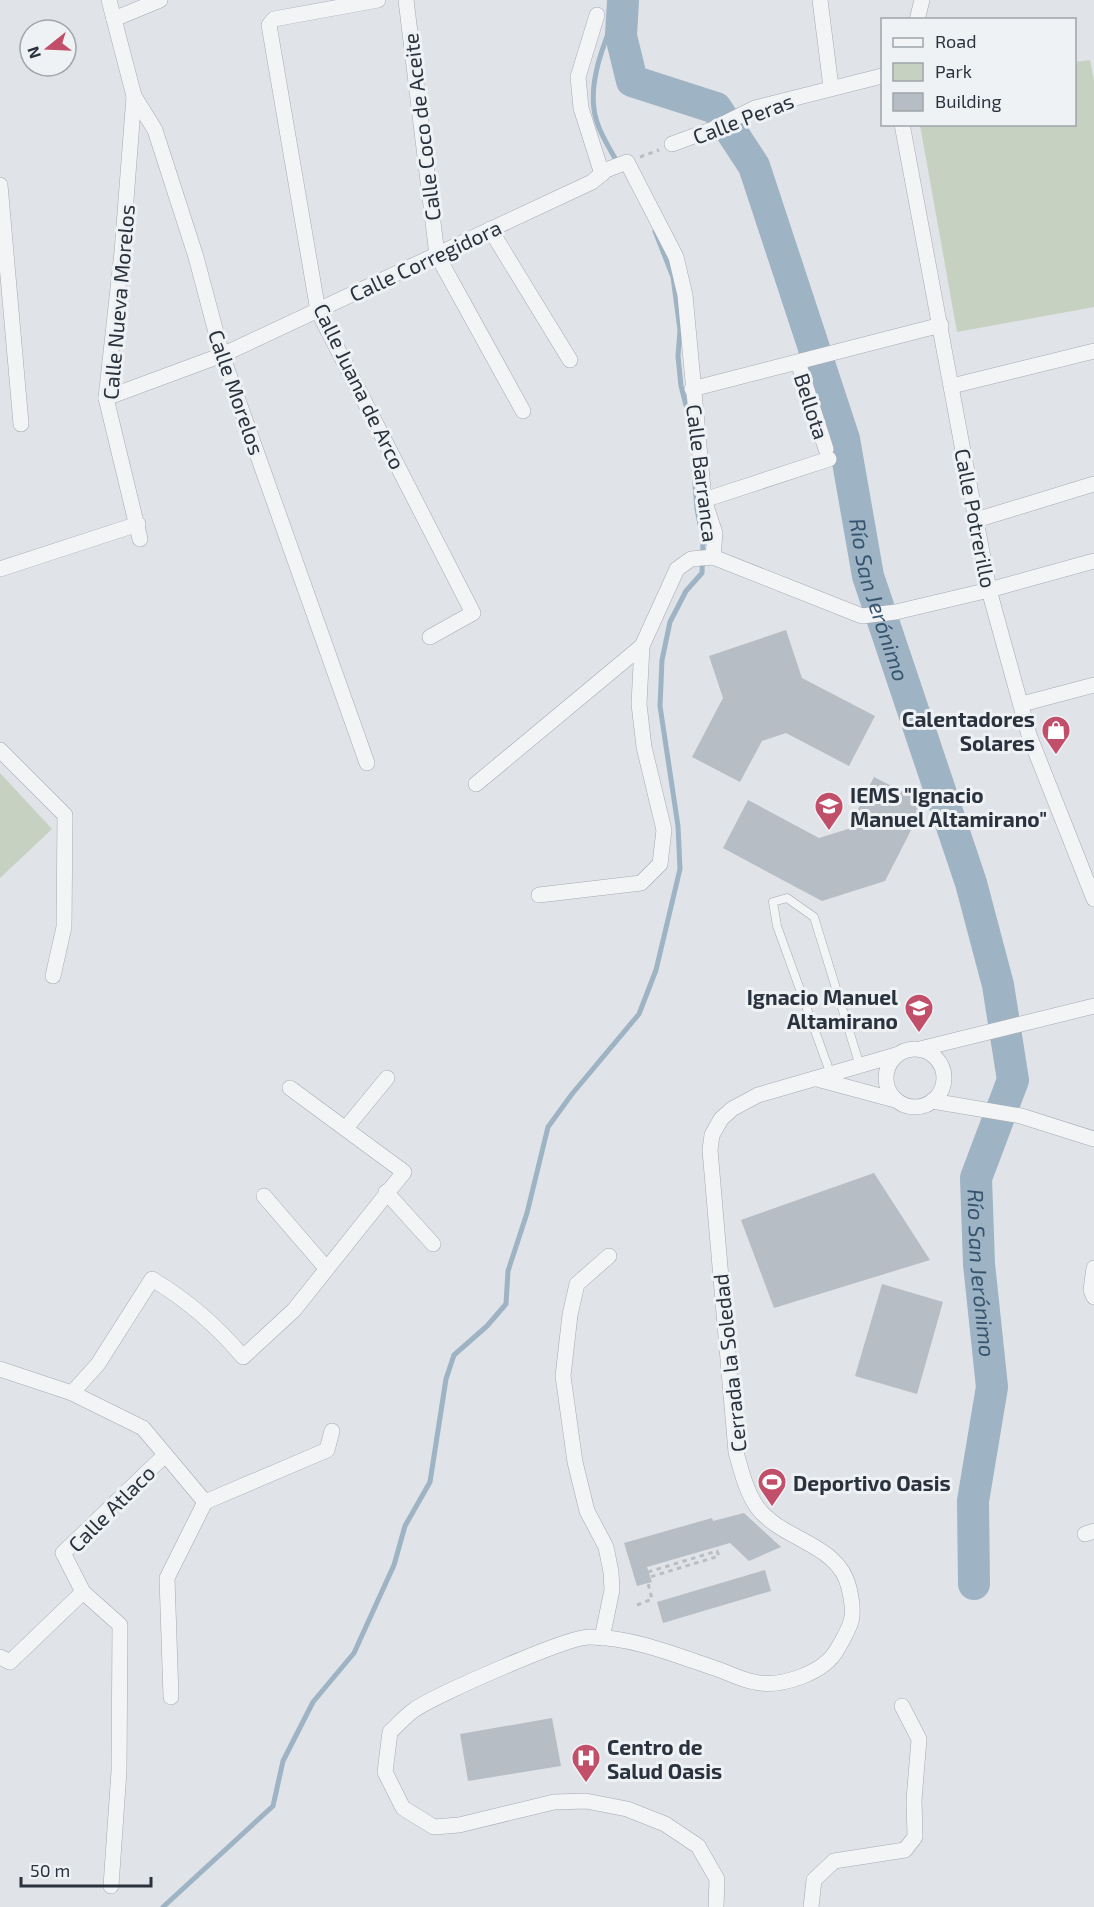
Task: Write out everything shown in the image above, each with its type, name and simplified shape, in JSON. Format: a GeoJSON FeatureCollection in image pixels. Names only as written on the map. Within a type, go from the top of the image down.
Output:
{"type":"FeatureCollection","features":[{"type":"Feature","properties":{"kind":"street","name":"Calle Morelos"},"geometry":{"type":"LineString","coordinates":[[109,0],[134,96],[155,130],[196,257],[222,354],[367,763]]}},
{"type":"Feature","properties":{"kind":"street"},"geometry":{"type":"LineString","coordinates":[[114,19],[160,0]]}},
{"type":"Feature","properties":{"kind":"street","name":"Calle Juana de Arco"},"geometry":{"type":"LineString","coordinates":[[378,0],[274,19],[269,25],[318,311],[473,613],[430,637]]}},
{"type":"Feature","properties":{"kind":"street","name":"Calle Coco de Aceite"},"geometry":{"type":"LineString","coordinates":[[406,0],[437,255],[523,411]]}},
{"type":"Feature","properties":{"kind":"street"},"geometry":{"type":"LineString","coordinates":[[820,0],[831,87]]}},
{"type":"Feature","properties":{"kind":"street"},"geometry":{"type":"LineString","coordinates":[[918,18],[922,0]]}},
{"type":"Feature","properties":{"kind":"street"},"geometry":{"type":"LineString","coordinates":[[597,15],[578,77],[580,108],[600,176],[625,163]]}},
{"type":"Feature","properties":{"kind":"street","name":"Calle Peras"},"geometry":{"type":"LineString","coordinates":[[672,144],[713,129],[755,108],[881,76]]}},
{"type":"Feature","properties":{"kind":"street","name":"Calle Nueva Morelos"},"geometry":{"type":"LineString","coordinates":[[0,569],[139,532],[106,398],[122,252],[134,96]]}},
{"type":"Feature","properties":{"kind":"street","name":"Calle Potrerillo"},"geometry":{"type":"LineString","coordinates":[[902,126],[989,590],[1029,735],[1094,899]]}},
{"type":"Feature","properties":{"kind":"street","name":"Calle Barranca"},"geometry":{"type":"LineString","coordinates":[[625,163],[676,257],[690,324],[692,389],[704,500],[715,533],[712,557]]}},
{"type":"Feature","properties":{"kind":"street","name":"Calle Corregidora"},"geometry":{"type":"LineString","coordinates":[[106,398],[222,354],[318,311],[600,176]]}},
{"type":"Feature","properties":{"kind":"street"},"geometry":{"type":"LineString","coordinates":[[0,185],[21,424]]}},
{"type":"Feature","properties":{"kind":"street"},"geometry":{"type":"LineString","coordinates":[[490,229],[570,360]]}},
{"type":"Feature","properties":{"kind":"street"},"geometry":{"type":"LineString","coordinates":[[692,389],[941,325]]}},
{"type":"Feature","properties":{"kind":"street"},"geometry":{"type":"LineString","coordinates":[[952,387],[1094,351]]}},
{"type":"Feature","properties":{"kind":"street","name":"Bellota"},"geometry":{"type":"LineString","coordinates":[[704,500],[827,454],[801,362]]}},
{"type":"Feature","properties":{"kind":"street"},"geometry":{"type":"LineString","coordinates":[[976,520],[1094,484]]}},
{"type":"Feature","properties":{"kind":"street"},"geometry":{"type":"LineString","coordinates":[[539,895],[641,883],[660,864],[664,830],[644,747],[639,704],[642,646],[677,568],[692,560],[712,557],[862,616],[896,612],[989,590],[1094,561]]}},
{"type":"Feature","properties":{"kind":"street"},"geometry":{"type":"LineString","coordinates":[[476,784],[642,646]]}},
{"type":"Feature","properties":{"kind":"street"},"geometry":{"type":"LineString","coordinates":[[1022,704],[1094,685]]}},
{"type":"Feature","properties":{"kind":"street"},"geometry":{"type":"LineString","coordinates":[[0,750],[65,815],[64,927],[53,976]]}},
{"type":"Feature","properties":{"kind":"street"},"geometry":{"type":"LineString","coordinates":[[895,1100],[889,1092],[886,1072],[896,1055],[907,1049],[920,1049],[1094,1006]]}},
{"type":"Feature","properties":{"kind":"street"},"geometry":{"type":"LineString","coordinates":[[920,1049],[936,1058],[944,1075],[939,1094],[932,1101]]}},
{"type":"Feature","properties":{"kind":"street","name":"Cerrada la Soledad"},"geometry":{"type":"LineString","coordinates":[[716,1907],[717,1879],[698,1846],[665,1824],[627,1809],[586,1801],[554,1802],[459,1825],[434,1827],[403,1808],[385,1772],[390,1732],[415,1709],[569,1640],[602,1638],[655,1647],[756,1683],[779,1682],[808,1674],[835,1654],[853,1621],[849,1587],[840,1565],[776,1524],[757,1507],[745,1481],[736,1452],[710,1171],[712,1135],[721,1119],[732,1109],[758,1095],[896,1055]]}},
{"type":"Feature","properties":{"kind":"street"},"geometry":{"type":"LineString","coordinates":[[824,1077],[914,1107],[932,1101],[988,1109],[1021,1116],[1094,1139]]}},
{"type":"Feature","properties":{"kind":"street"},"geometry":{"type":"LineString","coordinates":[[346,1128],[387,1078]]}},
{"type":"Feature","properties":{"kind":"street"},"geometry":{"type":"LineString","coordinates":[[72,1393],[98,1364],[152,1279],[176,1293],[222,1332],[243,1357],[294,1310],[404,1172],[290,1088]]}},
{"type":"Feature","properties":{"kind":"street"},"geometry":{"type":"LineString","coordinates":[[386,1192],[433,1244]]}},
{"type":"Feature","properties":{"kind":"street"},"geometry":{"type":"LineString","coordinates":[[264,1196],[326,1268]]}},
{"type":"Feature","properties":{"kind":"street"},"geometry":{"type":"LineString","coordinates":[[602,1638],[612,1590],[611,1572],[606,1547],[587,1511],[574,1462],[563,1377],[570,1315],[577,1284],[609,1256]]}},
{"type":"Feature","properties":{"kind":"street"},"geometry":{"type":"LineString","coordinates":[[1094,1268],[1091,1290],[1094,1297]]}},
{"type":"Feature","properties":{"kind":"street"},"geometry":{"type":"LineString","coordinates":[[0,1369],[72,1393],[143,1428],[205,1502]]}},
{"type":"Feature","properties":{"kind":"street"},"geometry":{"type":"LineString","coordinates":[[171,1697],[167,1578],[205,1502],[327,1450],[332,1431]]}},
{"type":"Feature","properties":{"kind":"street","name":"Calle Atlaco"},"geometry":{"type":"LineString","coordinates":[[83,1592],[63,1553],[165,1455]]}},
{"type":"Feature","properties":{"kind":"street"},"geometry":{"type":"LineString","coordinates":[[0,1657],[10,1662],[83,1592],[120,1625],[119,1771],[111,1886]]}},
{"type":"Feature","properties":{"kind":"street"},"geometry":{"type":"LineString","coordinates":[[811,1907],[814,1880],[834,1860],[905,1850],[915,1837],[914,1800],[919,1739],[902,1706]]}},
{"type":"Feature","properties":{"kind":"lane"},"geometry":{"type":"LineString","coordinates":[[824,1077],[777,926],[772,902],[787,898],[814,917],[860,1066]]}},
{"type":"Feature","properties":{"kind":"path","name":"Calle Peras"},"geometry":{"type":"LineString","coordinates":[[625,163],[672,144]]}},
{"type":"Feature","properties":{"kind":"path"},"geometry":{"type":"LineString","coordinates":[[648,1572],[717,1551],[719,1556],[650,1577]]}},
{"type":"Feature","properties":{"kind":"path"},"geometry":{"type":"LineString","coordinates":[[637,1605],[652,1599],[648,1583]]}},
{"type":"Feature","properties":{"kind":"green space"},"geometry":{"type":"Polygon","coordinates":[[[1090,60],[1094,81],[1094,307],[957,332],[920,126],[1076,126],[1076,62],[1090,60]]]}},
{"type":"Feature","properties":{"kind":"green space"},"geometry":{"type":"Polygon","coordinates":[[[0,773],[52,829],[0,878],[0,773]]]}},
{"type":"Feature","properties":{"kind":"building"},"geometry":{"type":"Polygon","coordinates":[[[786,630],[802,678],[875,716],[849,766],[786,733],[762,741],[740,782],[692,757],[723,698],[709,656],[786,630]]]}},
{"type":"Feature","properties":{"kind":"building"},"geometry":{"type":"Polygon","coordinates":[[[874,777],[925,803],[885,881],[822,901],[723,848],[748,800],[819,838],[848,829],[874,777]]]}},
{"type":"Feature","properties":{"kind":"building"},"geometry":{"type":"Polygon","coordinates":[[[874,1173],[930,1260],[774,1308],[741,1220],[874,1173]]]}},
{"type":"Feature","properties":{"kind":"building"},"geometry":{"type":"Polygon","coordinates":[[[882,1284],[943,1302],[917,1394],[855,1376],[882,1284]]]}},
{"type":"Feature","properties":{"kind":"building"},"geometry":{"type":"Polygon","coordinates":[[[744,1513],[781,1547],[749,1561],[730,1543],[647,1567],[652,1582],[637,1586],[624,1543],[712,1518],[713,1521],[744,1513]]]}},
{"type":"Feature","properties":{"kind":"building"},"geometry":{"type":"Polygon","coordinates":[[[765,1570],[771,1591],[663,1623],[657,1602],[765,1570]]]}},
{"type":"Feature","properties":{"kind":"building"},"geometry":{"type":"Polygon","coordinates":[[[552,1718],[561,1766],[468,1781],[460,1734],[552,1718]]]}},
{"type":"Feature","properties":{"kind":"waterway"},"geometry":{"type":"LineString","coordinates":[[619,165],[597,124],[593,95],[601,53],[621,0]]}},
{"type":"Feature","properties":{"kind":"waterway","name":"Río San Jerónimo"},"geometry":{"type":"LineString","coordinates":[[623,0],[621,36],[632,81],[716,108],[754,166],[844,439],[868,576],[971,883],[998,985],[1013,1080],[976,1178],[979,1264],[992,1387],[973,1501],[974,1584]]}},
{"type":"Feature","properties":{"kind":"waterway"},"geometry":{"type":"LineString","coordinates":[[655,231],[673,277],[680,330],[678,356],[681,386],[689,417]]}},
{"type":"Feature","properties":{"kind":"waterway"},"geometry":{"type":"LineString","coordinates":[[163,1907],[273,1806],[283,1761],[313,1702],[354,1653],[394,1565],[405,1526],[430,1482],[446,1379],[454,1355],[487,1326],[506,1304],[508,1271],[527,1213],[548,1127],[572,1094],[639,1014],[656,970],[680,869],[678,826],[660,706],[662,660],[670,622],[686,591],[702,573],[703,540],[697,509],[694,471]]}},
{"type":"Feature","properties":{"kind":"place","name":"Calentadores Solares"},"geometry":{"type":"Point","coordinates":[1056,756]}},
{"type":"Feature","properties":{"kind":"place","name":"IEMS \"Ignacio Manuel Altamirano\""},"geometry":{"type":"Point","coordinates":[829,832]}},
{"type":"Feature","properties":{"kind":"place","name":"Ignacio Manuel Altamirano"},"geometry":{"type":"Point","coordinates":[919,1034]}},
{"type":"Feature","properties":{"kind":"place","name":"Deportivo Oasis"},"geometry":{"type":"Point","coordinates":[772,1508]}},
{"type":"Feature","properties":{"kind":"place","name":"Centro de Salud Oasis"},"geometry":{"type":"Point","coordinates":[586,1784]}}]}
